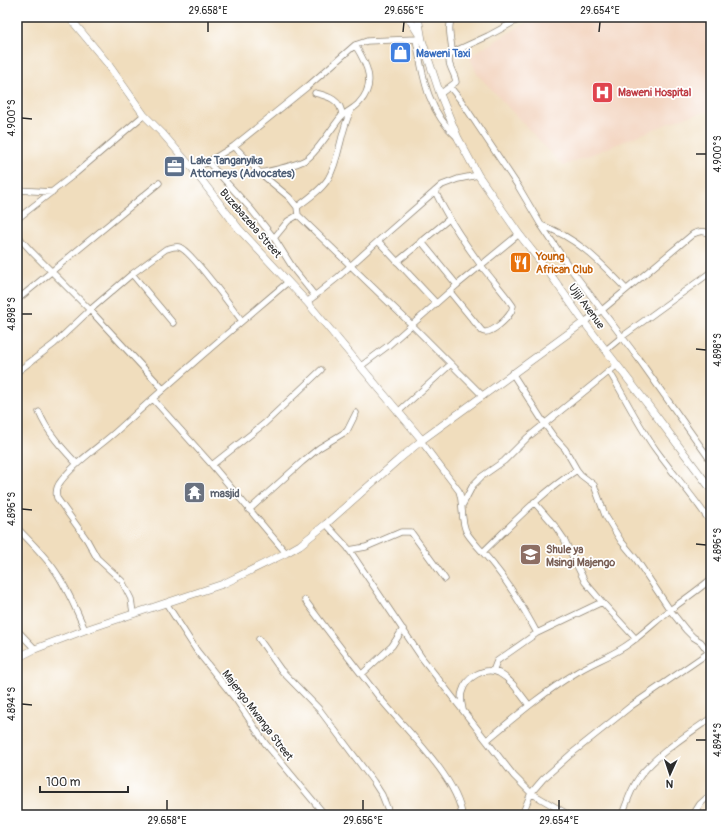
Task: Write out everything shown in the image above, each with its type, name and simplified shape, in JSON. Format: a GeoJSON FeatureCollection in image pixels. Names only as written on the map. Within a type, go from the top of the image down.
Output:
{"type":"FeatureCollection","features":[{"type":"Feature","properties":{"kind":"street","name":"Buzebazeba Street"},"geometry":{"type":"LineString","coordinates":[[69,17],[108,64],[144,115],[163,134],[193,169],[239,230],[306,302],[422,440]]}},
{"type":"Feature","properties":{"kind":"street","name":"Ujiji Avenue"},"geometry":{"type":"LineString","coordinates":[[408,17],[419,39],[458,138],[478,175],[519,234],[548,271],[584,322],[711,489]]}},
{"type":"Feature","properties":{"kind":"street"},"geometry":{"type":"LineString","coordinates":[[440,94],[455,84],[456,80],[449,61],[449,57],[452,52],[450,29],[451,20],[453,17]]}},
{"type":"Feature","properties":{"kind":"street"},"geometry":{"type":"LineString","coordinates":[[452,52],[488,36],[523,17]]}},
{"type":"Feature","properties":{"kind":"street","name":"Ujiji Avenue"},"geometry":{"type":"LineString","coordinates":[[419,39],[420,19]]}},
{"type":"Feature","properties":{"kind":"street"},"geometry":{"type":"LineString","coordinates":[[193,169],[208,162],[234,146],[307,87],[355,45],[366,41],[419,39],[427,94],[438,115],[450,132],[458,138]]}},
{"type":"Feature","properties":{"kind":"street"},"geometry":{"type":"LineString","coordinates":[[260,173],[281,168],[307,159],[342,116],[359,103],[365,96],[369,83],[367,66],[355,45]]}},
{"type":"Feature","properties":{"kind":"street"},"geometry":{"type":"LineString","coordinates":[[450,87],[462,102],[517,184],[541,225],[570,268],[623,336],[711,461]]}},
{"type":"Feature","properties":{"kind":"street"},"geometry":{"type":"LineString","coordinates":[[315,93],[328,97],[337,103],[342,108],[342,116]]}},
{"type":"Feature","properties":{"kind":"street"},"geometry":{"type":"LineString","coordinates":[[297,207],[322,187],[328,179],[351,109]]}},
{"type":"Feature","properties":{"kind":"street"},"geometry":{"type":"LineString","coordinates":[[17,219],[82,168],[144,115]]}},
{"type":"Feature","properties":{"kind":"street"},"geometry":{"type":"LineString","coordinates":[[234,146],[260,173],[289,197],[297,207],[298,215],[411,324],[482,396]]}},
{"type":"Feature","properties":{"kind":"street"},"geometry":{"type":"LineString","coordinates":[[208,162],[250,208],[274,238],[295,272],[315,296]]}},
{"type":"Feature","properties":{"kind":"street"},"geometry":{"type":"LineString","coordinates":[[306,302],[350,266],[435,191],[449,182],[467,176],[478,175]]}},
{"type":"Feature","properties":{"kind":"street"},"geometry":{"type":"LineString","coordinates":[[17,300],[159,183]]}},
{"type":"Feature","properties":{"kind":"street"},"geometry":{"type":"LineString","coordinates":[[17,190],[52,192]]}},
{"type":"Feature","properties":{"kind":"street"},"geometry":{"type":"LineString","coordinates":[[435,191],[449,219],[481,265],[513,306],[512,312],[497,327],[488,333],[485,333],[450,292]]}},
{"type":"Feature","properties":{"kind":"street"},"geometry":{"type":"LineString","coordinates":[[274,238],[288,222],[298,215]]}},
{"type":"Feature","properties":{"kind":"street"},"geometry":{"type":"LineString","coordinates":[[397,262],[449,219]]}},
{"type":"Feature","properties":{"kind":"street"},"geometry":{"type":"LineString","coordinates":[[541,225],[561,233],[587,250],[626,289]]}},
{"type":"Feature","properties":{"kind":"street"},"geometry":{"type":"LineString","coordinates":[[17,228],[19,240],[90,310],[163,389]]}},
{"type":"Feature","properties":{"kind":"street"},"geometry":{"type":"LineString","coordinates":[[17,658],[35,649],[85,630],[223,584],[300,545],[422,440],[512,373],[602,310],[693,234],[698,231],[711,235]]}},
{"type":"Feature","properties":{"kind":"street"},"geometry":{"type":"LineString","coordinates":[[360,366],[389,344],[450,292],[457,284],[519,234]]}},
{"type":"Feature","properties":{"kind":"street"},"geometry":{"type":"LineString","coordinates":[[378,241],[436,303]]}},
{"type":"Feature","properties":{"kind":"street"},"geometry":{"type":"LineString","coordinates":[[421,241],[457,284]]}},
{"type":"Feature","properties":{"kind":"street"},"geometry":{"type":"LineString","coordinates":[[17,372],[54,344],[90,310],[132,274],[166,249],[179,247],[188,253],[215,284],[242,321]]}},
{"type":"Feature","properties":{"kind":"street"},"geometry":{"type":"LineString","coordinates":[[606,350],[711,272]]}},
{"type":"Feature","properties":{"kind":"street"},"geometry":{"type":"LineString","coordinates":[[132,274],[173,323]]}},
{"type":"Feature","properties":{"kind":"street"},"geometry":{"type":"LineString","coordinates":[[133,613],[131,599],[122,581],[97,558],[87,540],[57,498],[57,488],[61,481],[76,464],[119,430],[163,389],[288,282]]}},
{"type":"Feature","properties":{"kind":"street"},"geometry":{"type":"LineString","coordinates":[[398,412],[451,364]]}},
{"type":"Feature","properties":{"kind":"street"},"geometry":{"type":"LineString","coordinates":[[462,506],[473,485],[489,471],[504,461],[527,438],[617,365]]}},
{"type":"Feature","properties":{"kind":"street"},"geometry":{"type":"LineString","coordinates":[[212,465],[264,423],[321,370]]}},
{"type":"Feature","properties":{"kind":"street"},"geometry":{"type":"LineString","coordinates":[[609,371],[639,425],[651,443],[701,507],[711,523]]}},
{"type":"Feature","properties":{"kind":"street"},"geometry":{"type":"LineString","coordinates":[[512,373],[544,424],[565,449],[577,470],[594,485],[605,515],[621,541],[636,559],[670,610],[686,630],[701,642],[710,652],[608,723],[557,766],[531,793],[522,815]]}},
{"type":"Feature","properties":{"kind":"street"},"geometry":{"type":"LineString","coordinates":[[152,399],[212,465],[286,553]]}},
{"type":"Feature","properties":{"kind":"street"},"geometry":{"type":"LineString","coordinates":[[39,412],[48,430],[76,464]]}},
{"type":"Feature","properties":{"kind":"street"},"geometry":{"type":"LineString","coordinates":[[249,510],[319,448],[347,431],[356,412]]}},
{"type":"Feature","properties":{"kind":"street"},"geometry":{"type":"LineString","coordinates":[[422,440],[459,491],[462,500],[463,524],[467,533],[497,569],[518,599],[537,633]]}},
{"type":"Feature","properties":{"kind":"street"},"geometry":{"type":"LineString","coordinates":[[483,552],[534,502],[560,480],[577,470]]}},
{"type":"Feature","properties":{"kind":"street"},"geometry":{"type":"LineString","coordinates":[[534,502],[564,539],[585,582],[636,639]]}},
{"type":"Feature","properties":{"kind":"street"},"geometry":{"type":"LineString","coordinates":[[326,524],[349,550],[422,658],[514,776],[531,793],[569,815]]}},
{"type":"Feature","properties":{"kind":"street"},"geometry":{"type":"LineString","coordinates":[[17,528],[36,547],[56,573],[70,597],[85,630]]}},
{"type":"Feature","properties":{"kind":"street"},"geometry":{"type":"LineString","coordinates":[[349,550],[366,547],[401,532],[412,532],[445,578]]}},
{"type":"Feature","properties":{"kind":"street"},"geometry":{"type":"LineString","coordinates":[[487,740],[529,705],[573,674],[616,652],[636,639],[711,578]]}},
{"type":"Feature","properties":{"kind":"street"},"geometry":{"type":"LineString","coordinates":[[305,600],[362,674],[442,772],[454,789],[462,815]]}},
{"type":"Feature","properties":{"kind":"street"},"geometry":{"type":"LineString","coordinates":[[493,671],[497,661],[537,633],[602,602]]}},
{"type":"Feature","properties":{"kind":"street","name":"Majengo Mwanga Street"},"geometry":{"type":"LineString","coordinates":[[166,603],[196,651],[237,701],[265,743],[325,815]]}},
{"type":"Feature","properties":{"kind":"street"},"geometry":{"type":"LineString","coordinates":[[362,674],[392,646],[403,629]]}},
{"type":"Feature","properties":{"kind":"street"},"geometry":{"type":"LineString","coordinates":[[17,630],[35,649]]}},
{"type":"Feature","properties":{"kind":"street"},"geometry":{"type":"LineString","coordinates":[[259,639],[281,670],[319,709],[373,781],[382,796],[390,815]]}},
{"type":"Feature","properties":{"kind":"street"},"geometry":{"type":"LineString","coordinates":[[462,710],[462,692],[466,684],[479,673],[487,670],[493,671],[509,681],[529,705]]}},
{"type":"Feature","properties":{"kind":"street"},"geometry":{"type":"LineString","coordinates":[[622,815],[635,786],[646,769],[667,750],[711,718]]}},
{"type":"Feature","properties":{"kind":"street"},"geometry":{"type":"LineString","coordinates":[[693,815],[700,804],[711,794]]}},
{"type":"Feature","properties":{"kind":"shaded area","name":"Maweni Hospital"},"geometry":{"type":"Polygon","coordinates":[[[536,17],[711,17],[711,110],[679,119],[563,166],[477,74],[469,56],[536,17]]]}},
{"type":"Feature","properties":{"kind":"place","name":"Maweni Taxi"},"geometry":{"type":"Point","coordinates":[400,53]}},
{"type":"Feature","properties":{"kind":"place","name":"Maweni Hospital"},"geometry":{"type":"Point","coordinates":[603,92]}},
{"type":"Feature","properties":{"kind":"place","name":"Lake Tanganyika Attorneys (Advocates)"},"geometry":{"type":"Point","coordinates":[175,166]}},
{"type":"Feature","properties":{"kind":"place","name":"Young African Club"},"geometry":{"type":"Point","coordinates":[520,262]}},
{"type":"Feature","properties":{"kind":"place","name":"masjid"},"geometry":{"type":"Point","coordinates":[194,493]}},
{"type":"Feature","properties":{"kind":"place","name":"Shule ya Msingi Majengo"},"geometry":{"type":"Point","coordinates":[530,555]}}]}
